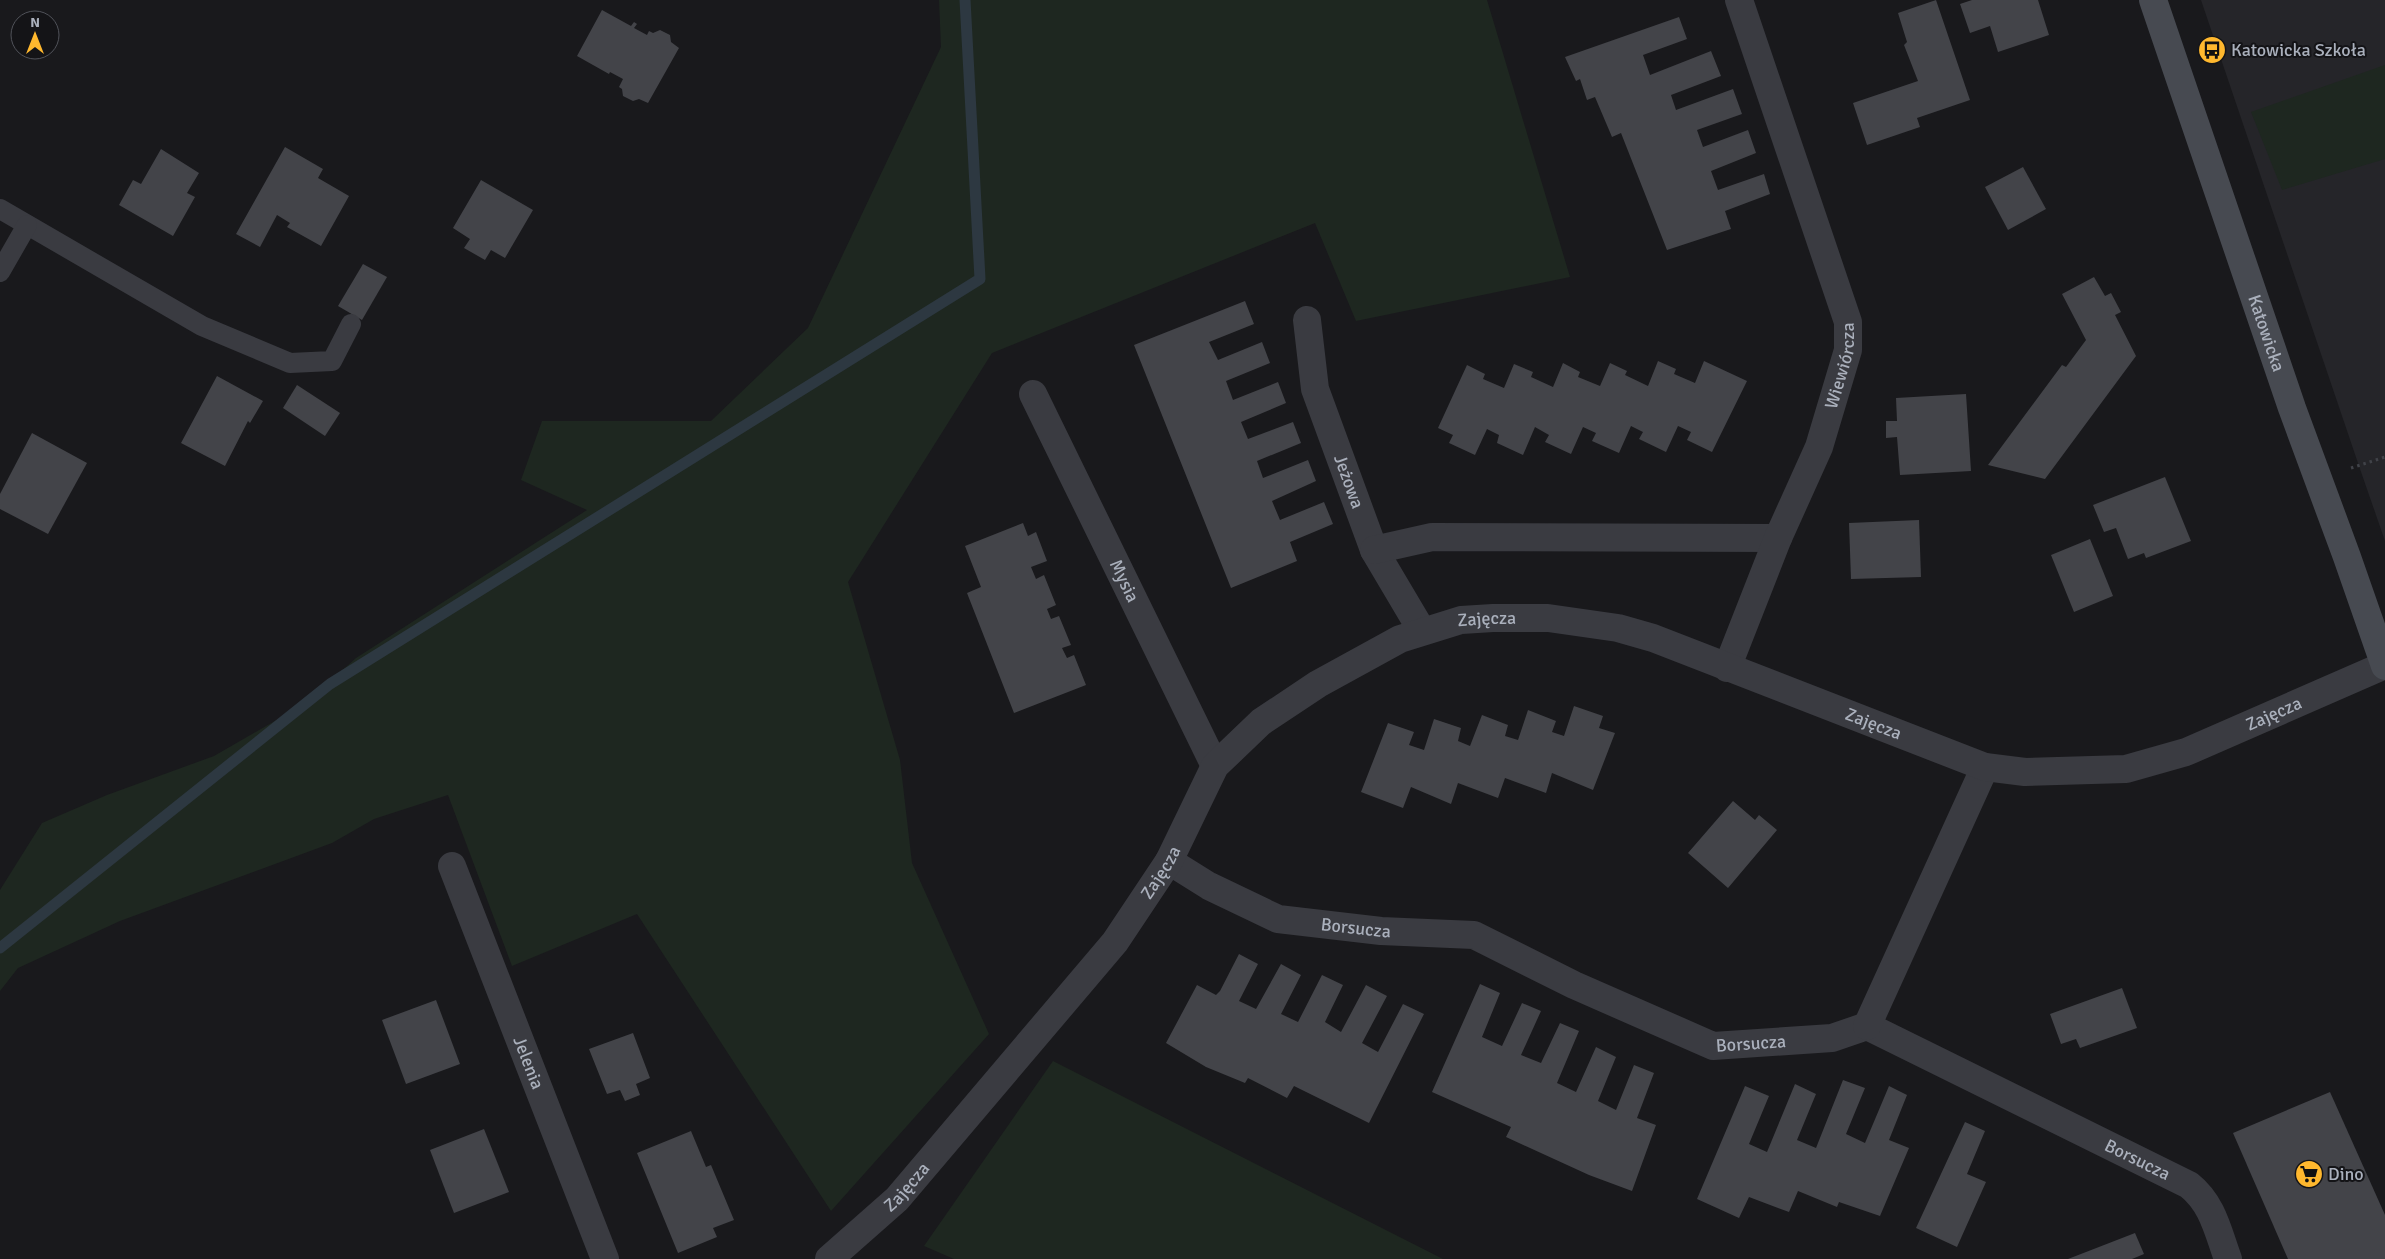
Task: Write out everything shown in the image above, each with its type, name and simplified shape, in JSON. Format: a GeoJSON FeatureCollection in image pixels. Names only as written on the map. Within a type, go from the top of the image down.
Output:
{"type":"FeatureCollection","features":[{"type":"Feature","properties":{"kind":"main road","name":"Katowicka"},"geometry":{"type":"LineString","coordinates":[[2157,1],[2292,408],[2348,557],[2385,666]]}},
{"type":"Feature","properties":{"kind":"street","name":"Wiewiórcza"},"geometry":{"type":"LineString","coordinates":[[1726,668],[1778,538],[1818,447],[1848,350],[1848,322],[1739,0]]}},
{"type":"Feature","properties":{"kind":"street","name":"Jeżowa"},"geometry":{"type":"LineString","coordinates":[[1307,320],[1315,389],[1374,550],[1422,631]]}},
{"type":"Feature","properties":{"kind":"street","name":"Mysia"},"geometry":{"type":"LineString","coordinates":[[1033,394],[1215,766]]}},
{"type":"Feature","properties":{"kind":"street"},"geometry":{"type":"LineString","coordinates":[[1374,550],[1432,537],[1778,538]]}},
{"type":"Feature","properties":{"kind":"street","name":"Zajęcza"},"geometry":{"type":"LineString","coordinates":[[829,1259],[896,1199],[1115,942],[1169,860],[1215,766],[1261,722],[1318,684],[1393,642],[1422,631],[1461,620],[1493,618],[1548,618],[1618,628],[1644,636],[1985,768],[2025,772],[2126,769],[2186,752],[2385,666]]}},
{"type":"Feature","properties":{"kind":"street"},"geometry":{"type":"LineString","coordinates":[[1867,1026],[1985,768]]}},
{"type":"Feature","properties":{"kind":"street","name":"Borsucza"},"geometry":{"type":"LineString","coordinates":[[1169,860],[1209,886],[1278,919],[1381,930],[1474,934],[1574,985],[1713,1046],[1832,1038],[1867,1026],[2189,1185],[2200,1193],[2210,1207],[2228,1259]]}},
{"type":"Feature","properties":{"kind":"street","name":"Jelenia"},"geometry":{"type":"LineString","coordinates":[[452,866],[605,1259]]}},
{"type":"Feature","properties":{"kind":"lane"},"geometry":{"type":"LineString","coordinates":[[0,209],[202,326],[290,363],[332,361],[351,324]]}},
{"type":"Feature","properties":{"kind":"lane"},"geometry":{"type":"LineString","coordinates":[[0,272],[27,225]]}},
{"type":"Feature","properties":{"kind":"shaded area"},"geometry":{"type":"Polygon","coordinates":[[[939,0],[1487,0],[1570,277],[1356,321],[1315,223],[992,353],[848,582],[900,760],[912,863],[989,1034],[831,1211],[637,914],[512,966],[448,795],[374,819],[332,843],[120,921],[18,968],[0,991],[0,890],[42,823],[107,795],[214,756],[306,703],[356,658],[587,510],[521,480],[542,421],[711,421],[808,328],[941,47],[939,0]]]}},
{"type":"Feature","properties":{"kind":"shaded area"},"geometry":{"type":"Polygon","coordinates":[[[2201,0],[2385,0],[2385,541],[2359,466],[2201,0]]]}},
{"type":"Feature","properties":{"kind":"shaded area"},"geometry":{"type":"Polygon","coordinates":[[[2385,65],[2385,159],[2282,190],[2251,112],[2385,65]]]}},
{"type":"Feature","properties":{"kind":"shaded area"},"geometry":{"type":"Polygon","coordinates":[[[1053,1061],[1443,1259],[954,1259],[924,1246],[1053,1061]]]}},
{"type":"Feature","properties":{"kind":"building"},"geometry":{"type":"Polygon","coordinates":[[[1936,0],[1970,100],[1917,118],[1920,127],[1867,145],[1853,103],[1918,81],[1904,45],[1907,42],[1898,13],[1936,0]]]}},
{"type":"Feature","properties":{"kind":"building"},"geometry":{"type":"Polygon","coordinates":[[[1972,0],[2038,0],[2049,35],[1998,52],[1990,26],[1970,33],[1960,4],[1972,0]]]}},
{"type":"Feature","properties":{"kind":"building"},"geometry":{"type":"Polygon","coordinates":[[[602,10],[631,26],[634,22],[637,24],[634,28],[647,35],[649,31],[653,33],[660,30],[670,35],[671,42],[679,48],[648,103],[639,99],[633,101],[623,96],[622,89],[619,87],[623,79],[610,72],[609,74],[577,56],[602,10]]]}},
{"type":"Feature","properties":{"kind":"building"},"geometry":{"type":"Polygon","coordinates":[[[1679,17],[1687,39],[1643,55],[1650,75],[1711,51],[1721,76],[1671,95],[1676,110],[1733,89],[1742,114],[1697,130],[1703,147],[1748,130],[1756,153],[1711,171],[1718,190],[1764,174],[1770,194],[1725,211],[1731,229],[1667,250],[1621,133],[1612,137],[1595,97],[1587,100],[1580,79],[1576,81],[1565,57],[1679,17]]]}},
{"type":"Feature","properties":{"kind":"building"},"geometry":{"type":"Polygon","coordinates":[[[285,147],[323,169],[318,178],[349,196],[321,246],[287,227],[290,223],[277,215],[260,247],[236,234],[285,147]]]}},
{"type":"Feature","properties":{"kind":"building"},"geometry":{"type":"Polygon","coordinates":[[[161,149],[199,173],[187,193],[195,197],[173,236],[119,205],[133,180],[141,184],[161,149]]]}},
{"type":"Feature","properties":{"kind":"building"},"geometry":{"type":"Polygon","coordinates":[[[2023,167],[2046,209],[2008,230],[1985,187],[2023,167]]]}},
{"type":"Feature","properties":{"kind":"building"},"geometry":{"type":"Polygon","coordinates":[[[481,180],[533,210],[505,258],[491,250],[485,260],[464,248],[470,239],[453,228],[481,180]]]}},
{"type":"Feature","properties":{"kind":"building"},"geometry":{"type":"Polygon","coordinates":[[[363,264],[387,277],[362,320],[338,306],[363,264]]]}},
{"type":"Feature","properties":{"kind":"building"},"geometry":{"type":"Polygon","coordinates":[[[2094,277],[2105,296],[2111,293],[2121,312],[2115,315],[2136,356],[2045,479],[1988,465],[2062,365],[2066,367],[2086,340],[2062,294],[2094,277]]]}},
{"type":"Feature","properties":{"kind":"building"},"geometry":{"type":"Polygon","coordinates":[[[1245,301],[1254,324],[1209,342],[1218,360],[1262,342],[1270,363],[1226,381],[1233,400],[1278,382],[1286,403],[1241,422],[1248,439],[1293,422],[1301,443],[1257,461],[1263,478],[1308,460],[1316,481],[1272,501],[1280,520],[1324,502],[1333,524],[1290,542],[1297,561],[1231,588],[1134,345],[1245,301]]]}},
{"type":"Feature","properties":{"kind":"building"},"geometry":{"type":"Polygon","coordinates":[[[1658,361],[1676,369],[1674,374],[1695,383],[1704,361],[1747,381],[1712,452],[1687,440],[1691,432],[1678,426],[1666,452],[1639,439],[1643,432],[1631,426],[1619,453],[1592,441],[1596,433],[1583,427],[1571,454],[1545,442],[1549,435],[1535,427],[1523,455],[1497,443],[1499,435],[1487,429],[1475,455],[1449,443],[1453,435],[1438,428],[1467,365],[1485,374],[1483,379],[1504,388],[1514,364],[1533,372],[1531,377],[1553,387],[1563,363],[1580,372],[1578,377],[1600,386],[1610,363],[1627,371],[1625,375],[1648,386],[1658,361]]]}},
{"type":"Feature","properties":{"kind":"building"},"geometry":{"type":"Polygon","coordinates":[[[217,376],[263,401],[250,423],[248,421],[225,466],[181,443],[217,376]]]}},
{"type":"Feature","properties":{"kind":"building"},"geometry":{"type":"Polygon","coordinates":[[[297,385],[340,413],[325,436],[283,408],[297,385]]]}},
{"type":"Feature","properties":{"kind":"building"},"geometry":{"type":"Polygon","coordinates":[[[1966,394],[1971,471],[1900,475],[1897,437],[1886,438],[1886,421],[1897,421],[1896,398],[1966,394]]]}},
{"type":"Feature","properties":{"kind":"building"},"geometry":{"type":"Polygon","coordinates":[[[32,433],[87,463],[48,534],[0,509],[0,494],[32,433]]]}},
{"type":"Feature","properties":{"kind":"building"},"geometry":{"type":"Polygon","coordinates":[[[2165,477],[2191,541],[2146,558],[2144,553],[2128,559],[2116,528],[2104,532],[2093,505],[2165,477]]]}},
{"type":"Feature","properties":{"kind":"building"},"geometry":{"type":"Polygon","coordinates":[[[1919,520],[1921,577],[1851,579],[1849,523],[1919,520]]]}},
{"type":"Feature","properties":{"kind":"building"},"geometry":{"type":"Polygon","coordinates":[[[1023,523],[1028,536],[1036,532],[1047,561],[1031,567],[1036,579],[1044,575],[1056,605],[1047,609],[1051,619],[1059,616],[1071,645],[1062,648],[1067,658],[1074,655],[1086,685],[1014,713],[967,593],[981,587],[965,546],[1023,523]]]}},
{"type":"Feature","properties":{"kind":"building"},"geometry":{"type":"Polygon","coordinates":[[[2090,539],[2113,596],[2074,612],[2051,555],[2090,539]]]}},
{"type":"Feature","properties":{"kind":"building"},"geometry":{"type":"Polygon","coordinates":[[[1574,706],[1603,716],[1599,728],[1615,733],[1593,790],[1552,773],[1546,793],[1505,778],[1498,798],[1458,783],[1451,804],[1411,787],[1403,808],[1361,792],[1388,723],[1414,732],[1409,745],[1424,750],[1434,719],[1461,728],[1458,741],[1470,746],[1482,715],[1508,725],[1505,736],[1518,740],[1528,710],[1556,721],[1552,732],[1564,736],[1574,706]]]}},
{"type":"Feature","properties":{"kind":"building"},"geometry":{"type":"Polygon","coordinates":[[[1733,801],[1755,820],[1759,815],[1777,830],[1728,888],[1688,853],[1733,801]]]}},
{"type":"Feature","properties":{"kind":"building"},"geometry":{"type":"Polygon","coordinates":[[[1239,954],[1258,964],[1239,1001],[1256,1009],[1281,964],[1301,975],[1281,1014],[1298,1022],[1322,975],[1343,985],[1325,1022],[1341,1032],[1366,985],[1387,996],[1362,1043],[1378,1052],[1403,1004],[1424,1014],[1369,1123],[1294,1086],[1287,1098],[1248,1078],[1245,1083],[1206,1067],[1166,1043],[1197,985],[1216,995],[1220,991],[1239,954]]]}},
{"type":"Feature","properties":{"kind":"building"},"geometry":{"type":"Polygon","coordinates":[[[1480,984],[1500,993],[1482,1037],[1502,1046],[1522,1003],[1541,1011],[1521,1055],[1541,1063],[1560,1023],[1579,1031],[1557,1083],[1576,1092],[1596,1047],[1616,1057],[1598,1101],[1616,1110],[1634,1065],[1654,1073],[1637,1118],[1656,1125],[1632,1191],[1589,1175],[1506,1137],[1511,1127],[1432,1092],[1480,984]]]}},
{"type":"Feature","properties":{"kind":"building"},"geometry":{"type":"Polygon","coordinates":[[[2122,988],[2137,1028],[2080,1048],[2076,1039],[2061,1044],[2050,1014],[2122,988]]]}},
{"type":"Feature","properties":{"kind":"building"},"geometry":{"type":"Polygon","coordinates":[[[436,1000],[460,1064],[406,1084],[382,1020],[436,1000]]]}},
{"type":"Feature","properties":{"kind":"building"},"geometry":{"type":"Polygon","coordinates":[[[633,1033],[650,1078],[636,1084],[640,1095],[625,1101],[620,1090],[607,1094],[589,1049],[633,1033]]]}},
{"type":"Feature","properties":{"kind":"building"},"geometry":{"type":"Polygon","coordinates":[[[1843,1080],[1865,1088],[1846,1134],[1865,1143],[1889,1086],[1907,1095],[1889,1140],[1909,1148],[1880,1216],[1839,1202],[1837,1207],[1798,1191],[1789,1212],[1749,1197],[1739,1218],[1697,1199],[1745,1086],[1769,1096],[1749,1144],[1767,1152],[1795,1084],[1816,1094],[1797,1140],[1816,1148],[1843,1080]]]}},
{"type":"Feature","properties":{"kind":"building","name":"Dino"},"geometry":{"type":"Polygon","coordinates":[[[2330,1092],[2385,1215],[2385,1259],[2288,1259],[2233,1133],[2330,1092]]]}},
{"type":"Feature","properties":{"kind":"building"},"geometry":{"type":"Polygon","coordinates":[[[1965,1122],[1985,1131],[1967,1174],[1986,1182],[1957,1247],[1916,1228],[1965,1122]]]}},
{"type":"Feature","properties":{"kind":"building"},"geometry":{"type":"Polygon","coordinates":[[[484,1129],[509,1192],[454,1213],[430,1150],[484,1129]]]}},
{"type":"Feature","properties":{"kind":"building"},"geometry":{"type":"Polygon","coordinates":[[[691,1131],[706,1167],[711,1165],[734,1220],[713,1228],[717,1237],[678,1253],[637,1153],[691,1131]]]}},
{"type":"Feature","properties":{"kind":"building"},"geometry":{"type":"Polygon","coordinates":[[[2135,1233],[2144,1254],[2132,1259],[2068,1259],[2135,1233]]]}},
{"type":"Feature","properties":{"kind":"waterway"},"geometry":{"type":"LineString","coordinates":[[0,948],[330,684],[980,279],[965,0]]}},
{"type":"Feature","properties":{"kind":"place","name":"Katowicka Szkoła"},"geometry":{"type":"Point","coordinates":[2212,50]}},
{"type":"Feature","properties":{"kind":"place","name":"Dino"},"geometry":{"type":"Point","coordinates":[2309,1174]}}]}
